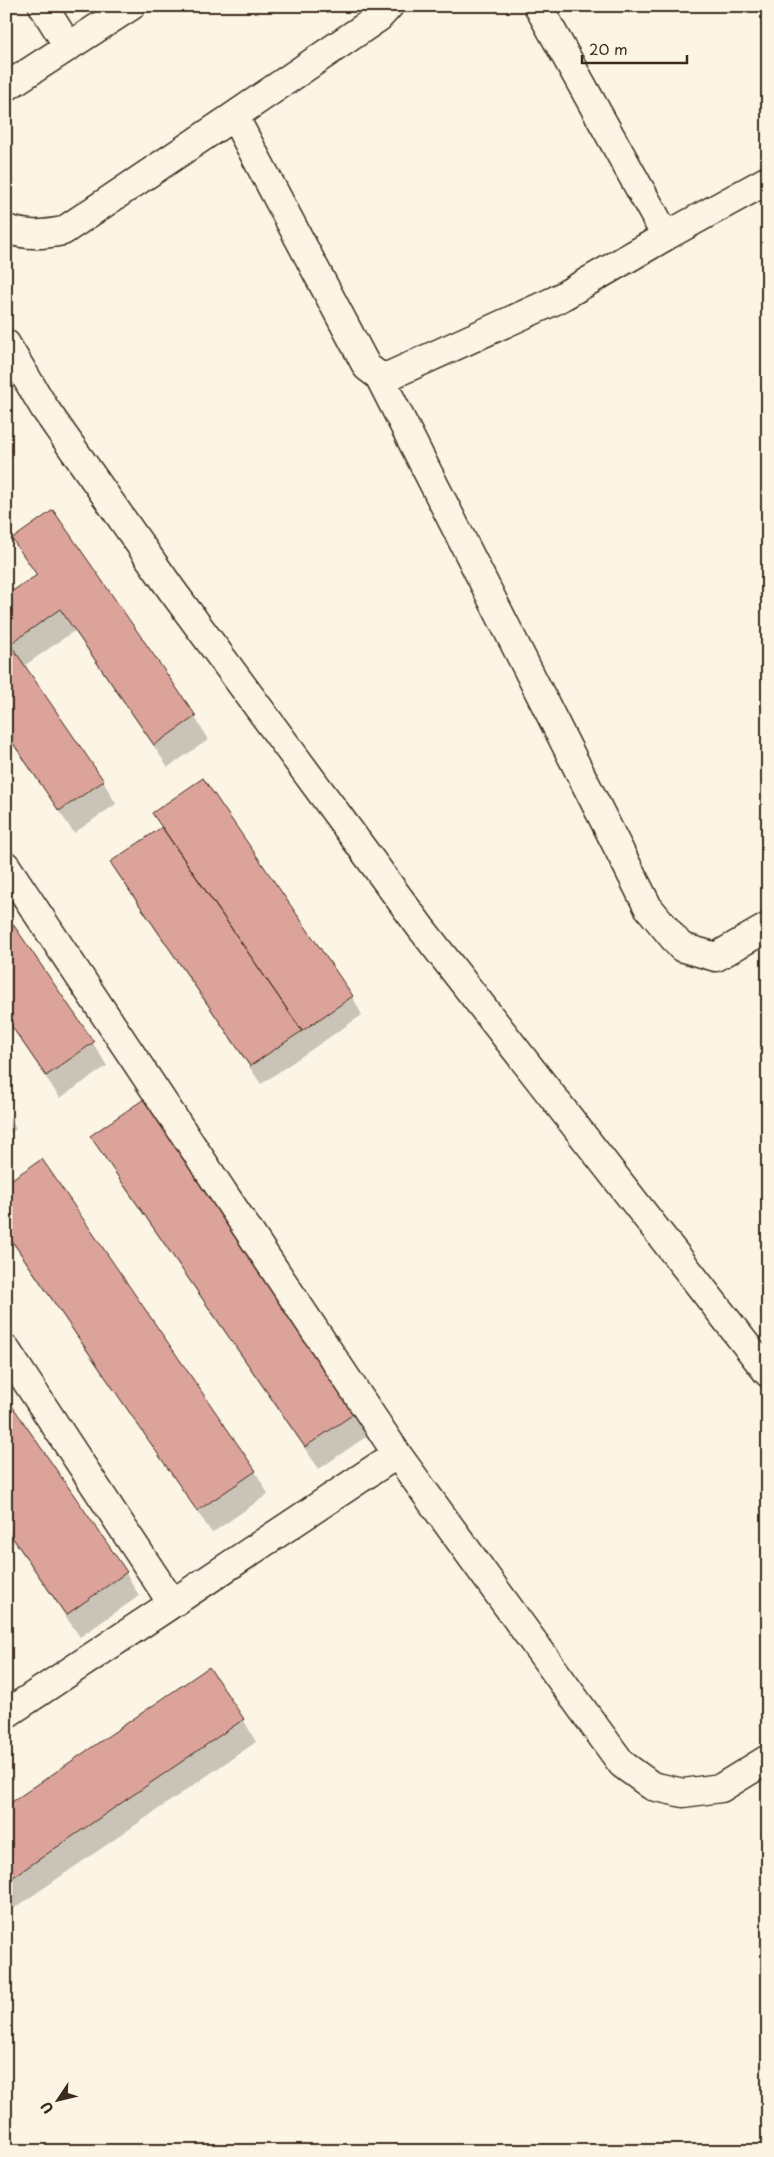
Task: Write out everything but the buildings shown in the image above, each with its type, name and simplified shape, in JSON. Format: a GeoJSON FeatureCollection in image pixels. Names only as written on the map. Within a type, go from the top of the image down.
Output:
{"type":"FeatureCollection","features":[{"type":"Feature","properties":{"kind":"street"},"geometry":{"type":"LineString","coordinates":[[44,6],[68,46]]}},
{"type":"Feature","properties":{"kind":"street"},"geometry":{"type":"LineString","coordinates":[[8,82],[68,46],[99,15],[131,6]]}},
{"type":"Feature","properties":{"kind":"street"},"geometry":{"type":"LineString","coordinates":[[6,229],[18,233],[39,235],[63,231],[378,18],[389,6]]}},
{"type":"Feature","properties":{"kind":"street"},"geometry":{"type":"LineString","coordinates":[[538,6],[666,236]]}},
{"type":"Feature","properties":{"kind":"street"},"geometry":{"type":"LineString","coordinates":[[234,116],[367,367],[379,376],[648,907],[681,947],[716,957],[768,927]]}},
{"type":"Feature","properties":{"kind":"street"},"geometry":{"type":"LineString","coordinates":[[379,376],[389,376],[556,300],[666,236],[768,180]]}},
{"type":"Feature","properties":{"kind":"street"},"geometry":{"type":"LineString","coordinates":[[6,344],[45,409],[170,589],[397,896],[768,1373]]}},
{"type":"Feature","properties":{"kind":"street"},"geometry":{"type":"LineString","coordinates":[[6,866],[397,1454],[622,1764],[652,1786],[683,1794],[721,1788],[768,1759]]}},
{"type":"Feature","properties":{"kind":"street"},"geometry":{"type":"LineString","coordinates":[[6,1350],[172,1603]]}},
{"type":"Feature","properties":{"kind":"street"},"geometry":{"type":"LineString","coordinates":[[6,1714],[397,1454]]}}]}
